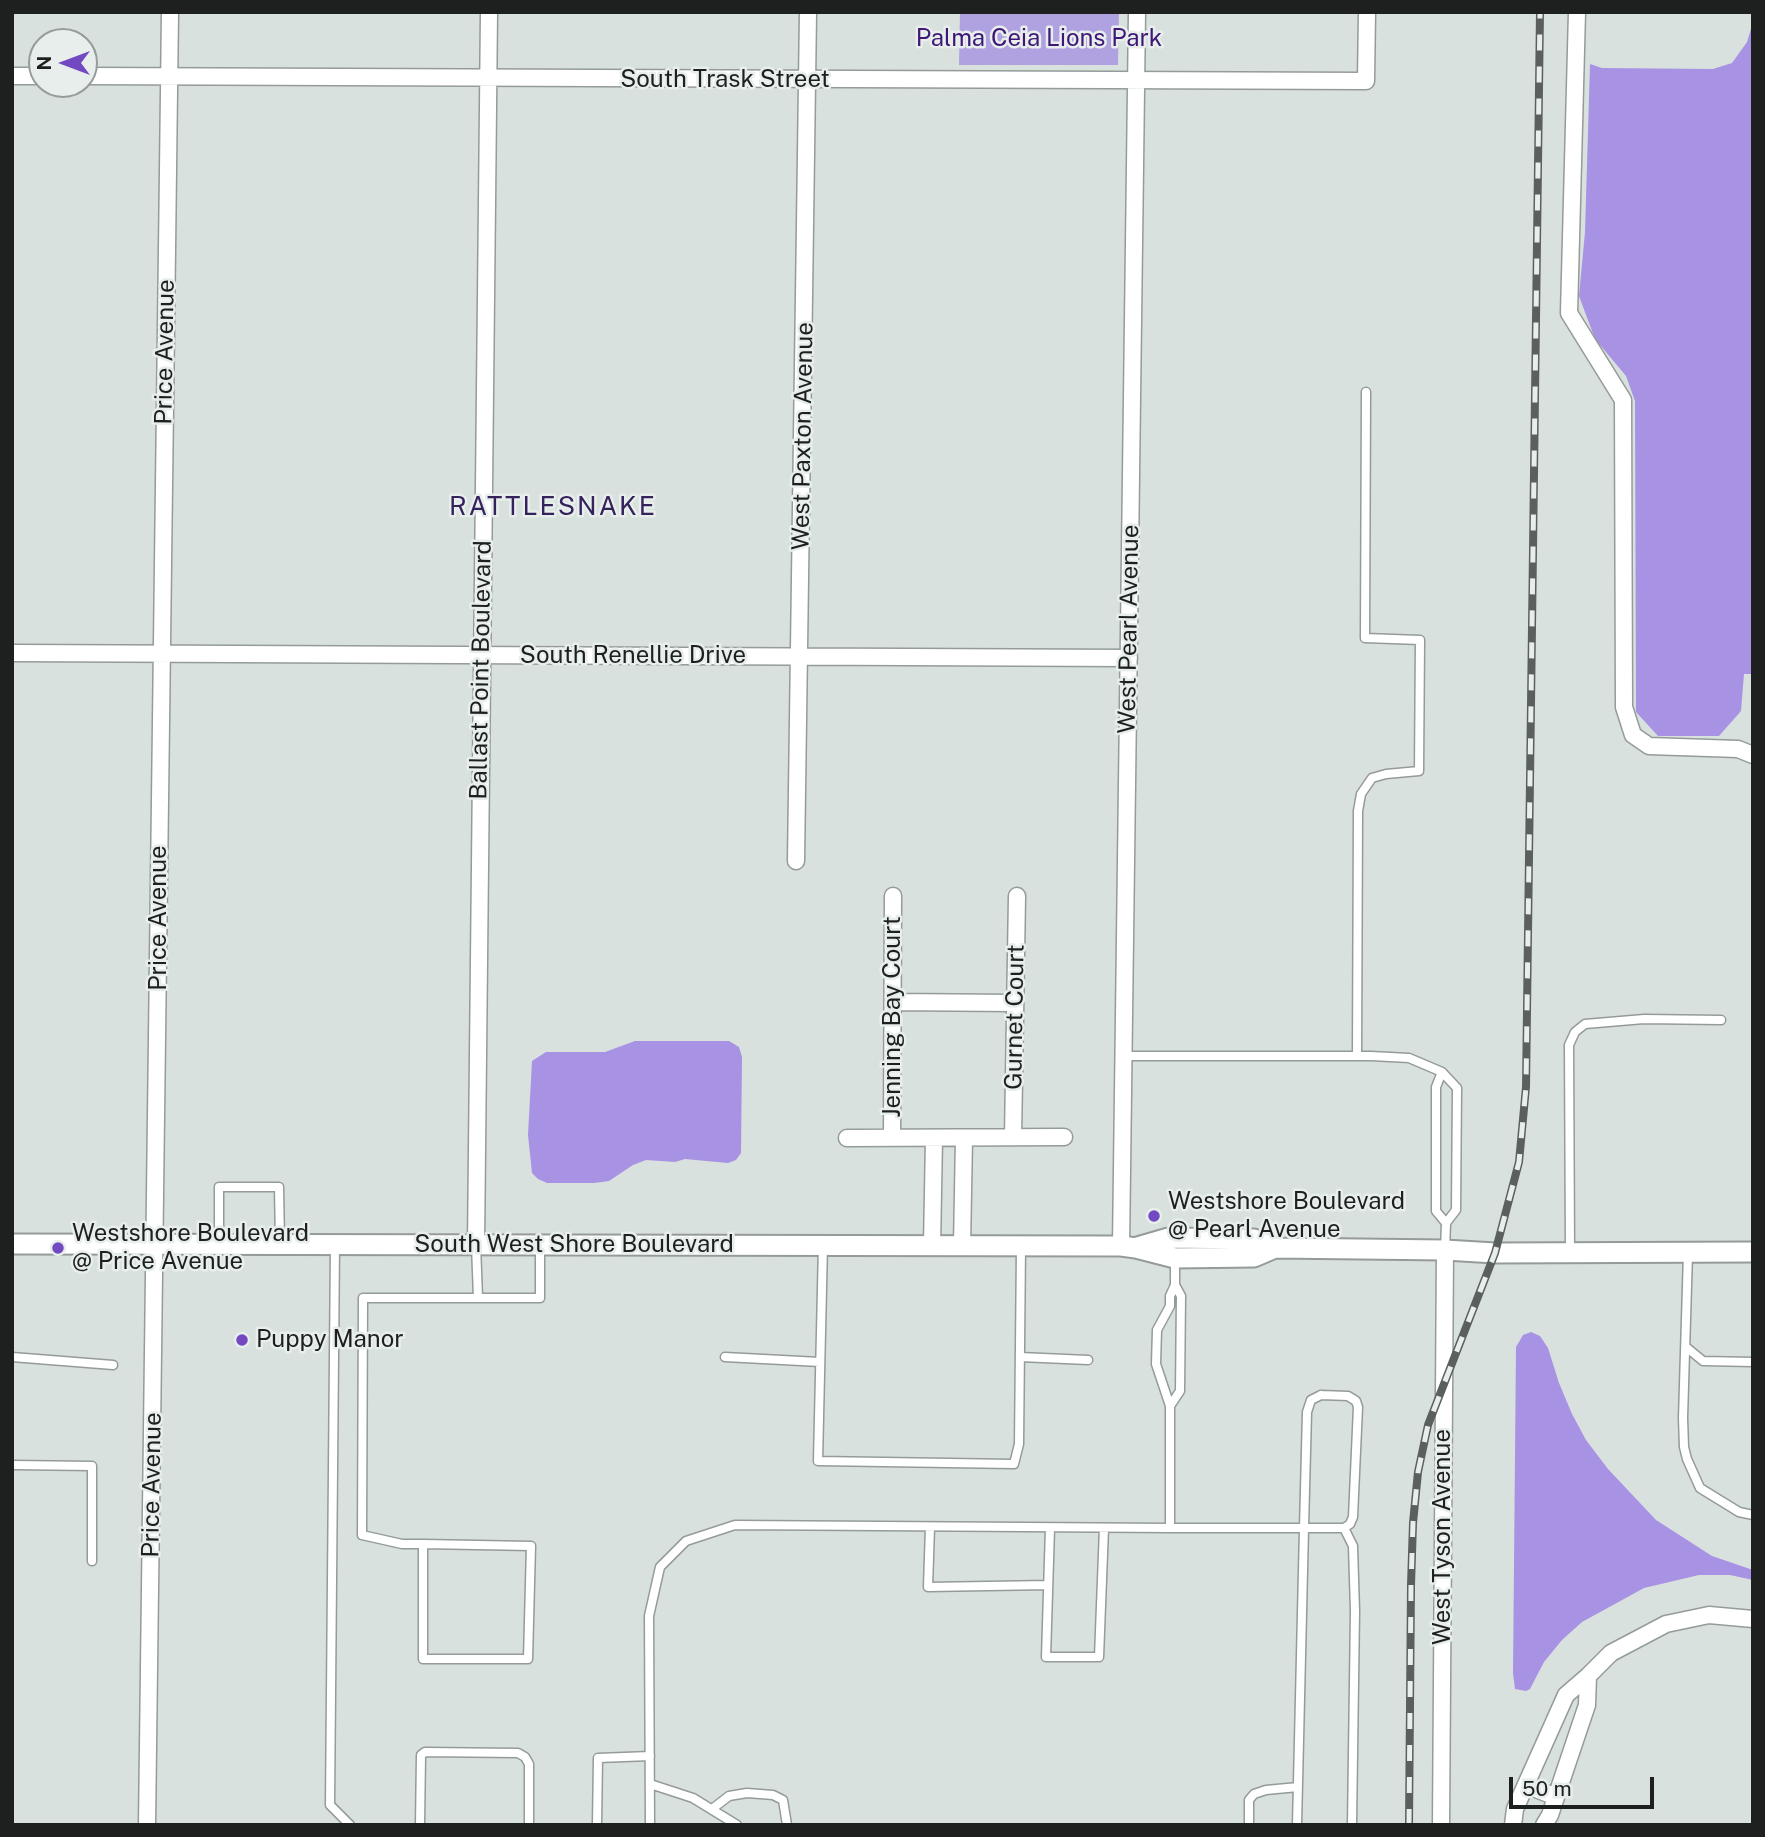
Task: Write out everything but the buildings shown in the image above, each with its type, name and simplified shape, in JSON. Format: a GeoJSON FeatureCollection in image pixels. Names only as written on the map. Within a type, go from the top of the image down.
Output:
{"type":"FeatureCollection","features":[{"type":"Feature","properties":{"kind":"street","name":"Price Avenue"},"geometry":{"type":"LineString","coordinates":[[148,1825],[170,12]]}},
{"type":"Feature","properties":{"kind":"street","name":"Ballast Point Boulevard"},"geometry":{"type":"LineString","coordinates":[[476,1244],[489,12]]}},
{"type":"Feature","properties":{"kind":"street","name":"West Paxton Avenue"},"geometry":{"type":"LineString","coordinates":[[796,861],[801,657],[808,12]]}},
{"type":"Feature","properties":{"kind":"street","name":"West Pearl Avenue"},"geometry":{"type":"LineString","coordinates":[[1128,1247],[1125,1056],[1137,12]]}},
{"type":"Feature","properties":{"kind":"street","name":"South Trask Street"},"geometry":{"type":"LineString","coordinates":[[98,76],[1366,81],[1367,12]]}},
{"type":"Feature","properties":{"kind":"street"},"geometry":{"type":"LineString","coordinates":[[1577,12],[1569,313],[1623,400],[1624,707],[1633,735],[1649,746],[1738,749],[1753,755]]}},
{"type":"Feature","properties":{"kind":"street","name":"South Renellie Drive"},"geometry":{"type":"LineString","coordinates":[[12,653],[1129,658]]}},
{"type":"Feature","properties":{"kind":"street","name":"Jenning Bay Court"},"geometry":{"type":"LineString","coordinates":[[892,1138],[893,896]]}},
{"type":"Feature","properties":{"kind":"street","name":"Gurnet Court"},"geometry":{"type":"LineString","coordinates":[[1013,1137],[1017,896]]}},
{"type":"Feature","properties":{"kind":"street"},"geometry":{"type":"LineString","coordinates":[[893,1002],[1015,1003]]}},
{"type":"Feature","properties":{"kind":"street"},"geometry":{"type":"LineString","coordinates":[[847,1138],[1064,1137]]}},
{"type":"Feature","properties":{"kind":"street"},"geometry":{"type":"LineString","coordinates":[[932,1246],[934,1138]]}},
{"type":"Feature","properties":{"kind":"street"},"geometry":{"type":"LineString","coordinates":[[962,1246],[964,1138]]}},
{"type":"Feature","properties":{"kind":"street","name":"South West Shore Boulevard"},"geometry":{"type":"LineString","coordinates":[[1128,1247],[1168,1238],[1254,1239],[1275,1248],[1495,1253],[1753,1252]]}},
{"type":"Feature","properties":{"kind":"street","name":"South West Shore Boulevard"},"geometry":{"type":"LineString","coordinates":[[12,1244],[1128,1247],[1175,1258],[1254,1257],[1275,1248]]}},
{"type":"Feature","properties":{"kind":"street","name":"West Tyson Avenue"},"geometry":{"type":"LineString","coordinates":[[1441,1825],[1445,1250]]}},
{"type":"Feature","properties":{"kind":"street"},"geometry":{"type":"LineString","coordinates":[[1513,1825],[1516,1809],[1566,1695],[1611,1653],[1666,1624],[1709,1615],[1753,1619]]}},
{"type":"Feature","properties":{"kind":"street"},"geometry":{"type":"LineString","coordinates":[[1544,1825],[1587,1704],[1588,1676]]}},
{"type":"Feature","properties":{"kind":"street"},"geometry":{"type":"LineString","coordinates":[[1526,1785],[1556,1797]]}},
{"type":"Feature","properties":{"kind":"lane"},"geometry":{"type":"LineString","coordinates":[[1357,1056],[1361,794],[1372,778],[1419,771],[1420,640],[1365,638],[1366,391]]}},
{"type":"Feature","properties":{"kind":"lane"},"geometry":{"type":"LineString","coordinates":[[1570,1253],[1569,1045],[1575,1032],[1585,1024],[1644,1019],[1721,1020]]}},
{"type":"Feature","properties":{"kind":"lane"},"geometry":{"type":"LineString","coordinates":[[1125,1056],[1409,1058],[1442,1072],[1457,1088],[1456,1210],[1446,1223],[1445,1250]]}},
{"type":"Feature","properties":{"kind":"lane"},"geometry":{"type":"LineString","coordinates":[[1442,1072],[1436,1087],[1436,1210],[1446,1223]]}},
{"type":"Feature","properties":{"kind":"lane"},"geometry":{"type":"LineString","coordinates":[[219,1244],[219,1186],[279,1186],[280,1244]]}},
{"type":"Feature","properties":{"kind":"lane"},"geometry":{"type":"LineString","coordinates":[[476,1244],[478,1298]]}},
{"type":"Feature","properties":{"kind":"lane"},"geometry":{"type":"LineString","coordinates":[[423,1545],[422,1659],[528,1659],[531,1546],[402,1544],[362,1535],[363,1298],[540,1298],[540,1244]]}},
{"type":"Feature","properties":{"kind":"lane"},"geometry":{"type":"LineString","coordinates":[[335,1245],[330,1805],[350,1825]]}},
{"type":"Feature","properties":{"kind":"lane"},"geometry":{"type":"LineString","coordinates":[[824,1245],[818,1461],[1014,1464],[1019,1444],[1021,1246]]}},
{"type":"Feature","properties":{"kind":"lane"},"geometry":{"type":"LineString","coordinates":[[1688,1252],[1683,1418],[1687,1460],[1700,1488],[1739,1512],[1753,1515]]}},
{"type":"Feature","properties":{"kind":"lane"},"geometry":{"type":"LineString","coordinates":[[1170,1528],[1170,1406],[1156,1364],[1157,1330],[1170,1306],[1170,1296],[1175,1285],[1175,1258]]}},
{"type":"Feature","properties":{"kind":"lane"},"geometry":{"type":"LineString","coordinates":[[1170,1406],[1180,1391],[1181,1296],[1175,1285]]}},
{"type":"Feature","properties":{"kind":"lane"},"geometry":{"type":"LineString","coordinates":[[1686,1347],[1703,1362],[1753,1362]]}},
{"type":"Feature","properties":{"kind":"lane"},"geometry":{"type":"LineString","coordinates":[[12,1357],[113,1366]]}},
{"type":"Feature","properties":{"kind":"lane"},"geometry":{"type":"LineString","coordinates":[[725,1357],[820,1362]]}},
{"type":"Feature","properties":{"kind":"lane"},"geometry":{"type":"LineString","coordinates":[[1020,1357],[1088,1360]]}},
{"type":"Feature","properties":{"kind":"lane"},"geometry":{"type":"LineString","coordinates":[[650,1825],[649,1616],[660,1567],[686,1541],[735,1525],[1050,1528],[1304,1528],[1344,1528],[1350,1524],[1353,1517],[1359,1407],[1356,1401],[1348,1396],[1321,1395],[1311,1400],[1307,1412],[1304,1528],[1297,1825]]}},
{"type":"Feature","properties":{"kind":"lane"},"geometry":{"type":"LineString","coordinates":[[12,1465],[92,1466],[92,1561]]}},
{"type":"Feature","properties":{"kind":"lane"},"geometry":{"type":"LineString","coordinates":[[929,1527],[928,1587],[1048,1585]]}},
{"type":"Feature","properties":{"kind":"lane"},"geometry":{"type":"LineString","coordinates":[[1050,1528],[1046,1657],[1099,1657],[1104,1528]]}},
{"type":"Feature","properties":{"kind":"lane"},"geometry":{"type":"LineString","coordinates":[[1344,1528],[1353,1546],[1355,1611],[1352,1825]]}},
{"type":"Feature","properties":{"kind":"lane"},"geometry":{"type":"LineString","coordinates":[[420,1825],[421,1755],[425,1752],[518,1753],[525,1757],[529,1764],[529,1825]]}},
{"type":"Feature","properties":{"kind":"lane"},"geometry":{"type":"LineString","coordinates":[[597,1825],[597,1758],[650,1756]]}},
{"type":"Feature","properties":{"kind":"lane"},"geometry":{"type":"LineString","coordinates":[[650,1784],[693,1798],[737,1825]]}},
{"type":"Feature","properties":{"kind":"lane"},"geometry":{"type":"LineString","coordinates":[[1249,1825],[1249,1800],[1254,1794],[1298,1787]]}},
{"type":"Feature","properties":{"kind":"lane"},"geometry":{"type":"LineString","coordinates":[[712,1809],[729,1796],[747,1793],[773,1795],[783,1800],[787,1825]]}},
{"type":"Feature","properties":{"kind":"green space","name":"Palma Ceia Lions Park"},"geometry":{"type":"Polygon","coordinates":[[[960,12],[1119,12],[1118,65],[959,65],[960,12]]]}},
{"type":"Feature","properties":{"kind":"shaded area"},"geometry":{"type":"Polygon","coordinates":[[[1753,22],[1753,674],[1744,674],[1741,711],[1719,736],[1658,736],[1636,712],[1635,401],[1626,376],[1595,339],[1579,296],[1585,232],[1590,64],[1602,68],[1713,69],[1732,63],[1747,42],[1753,22]]]}},
{"type":"Feature","properties":{"kind":"shaded area"},"geometry":{"type":"Polygon","coordinates":[[[635,1041],[729,1041],[739,1047],[742,1057],[741,1153],[736,1160],[728,1163],[685,1159],[675,1162],[646,1160],[609,1181],[594,1183],[547,1183],[538,1179],[532,1173],[528,1135],[532,1061],[546,1052],[605,1052],[635,1041]]]}},
{"type":"Feature","properties":{"kind":"shaded area"},"geometry":{"type":"Polygon","coordinates":[[[1531,1332],[1540,1336],[1548,1348],[1572,1414],[1586,1440],[1608,1469],[1656,1520],[1712,1556],[1753,1570],[1753,1580],[1730,1575],[1699,1575],[1644,1588],[1582,1622],[1562,1640],[1544,1662],[1530,1689],[1526,1691],[1515,1689],[1513,1673],[1516,1347],[1523,1335],[1531,1332]]]}},
{"type":"Feature","properties":{"kind":"railway"},"geometry":{"type":"LineString","coordinates":[[1409,1825],[1411,1585],[1418,1472],[1428,1425],[1495,1253],[1519,1162],[1526,1087],[1540,12]]}},
{"type":"Feature","properties":{"kind":"place","name":"Westshore Boulevard @ Pearl Avenue"},"geometry":{"type":"Point","coordinates":[1154,1216]}},
{"type":"Feature","properties":{"kind":"place","name":"Westshore Boulevard @ Price Avenue"},"geometry":{"type":"Point","coordinates":[58,1248]}},
{"type":"Feature","properties":{"kind":"place","name":"Puppy Manor"},"geometry":{"type":"Point","coordinates":[242,1340]}},
{"type":"Feature","properties":{"kind":"district","name":"RATTLESNAKE"},"geometry":{"type":"Point","coordinates":[553,507]}}]}
